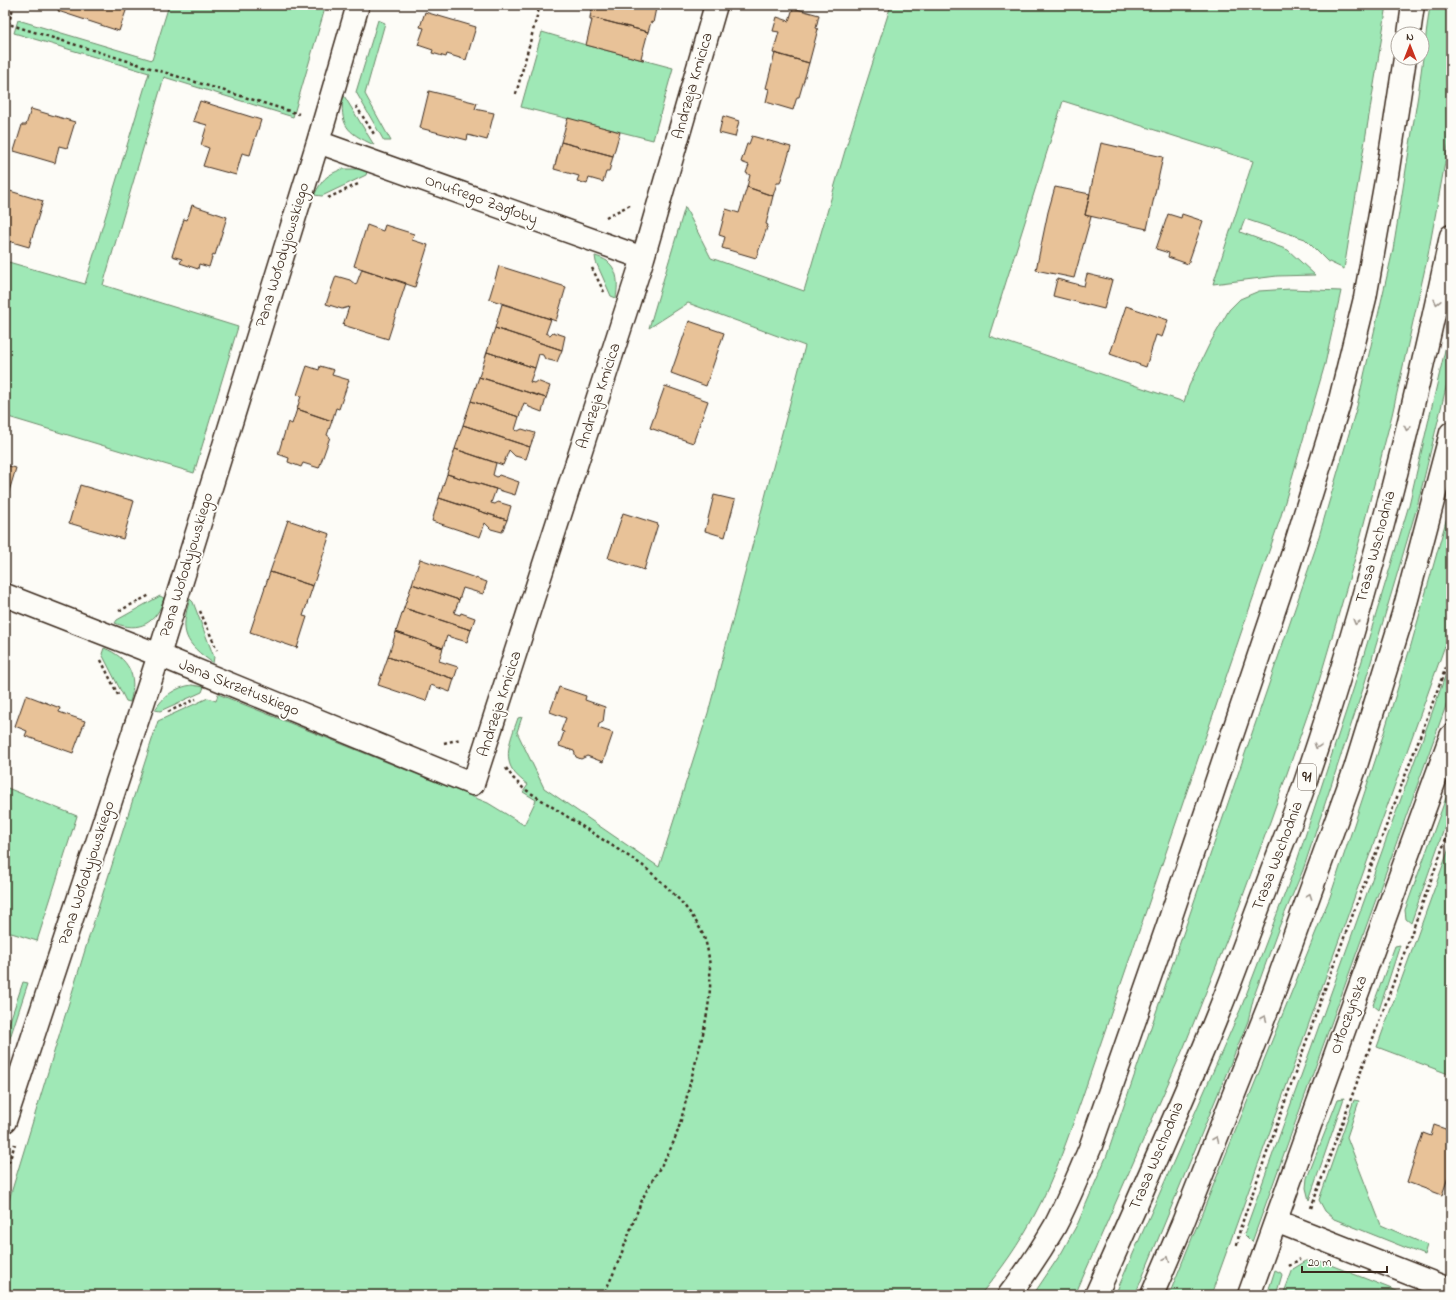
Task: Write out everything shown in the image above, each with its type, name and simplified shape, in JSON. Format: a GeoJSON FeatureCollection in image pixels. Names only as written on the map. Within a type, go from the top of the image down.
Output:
{"type":"FeatureCollection","features":[{"type":"Feature","properties":{"kind":"street","name":"Pana Wołodyjowskiego"},"geometry":{"type":"LineString","coordinates":[[5,1121],[159,655],[318,142],[358,5]]}},
{"type":"Feature","properties":{"kind":"street","name":"Andrzeja Kmicica"},"geometry":{"type":"LineString","coordinates":[[473,784],[643,258],[716,5]]}},
{"type":"Feature","properties":{"kind":"street"},"geometry":{"type":"LineString","coordinates":[[1410,26],[1413,5]]}},
{"type":"Feature","properties":{"kind":"street"},"geometry":{"type":"LineString","coordinates":[[1009,1295],[1032,1264],[1055,1226],[1090,1148],[1168,925],[1288,570],[1339,404],[1365,298],[1387,175],[1404,66]]}},
{"type":"Feature","properties":{"kind":"street","name":"Onufrego Zagłoby"},"geometry":{"type":"LineString","coordinates":[[318,142],[643,258]]}},
{"type":"Feature","properties":{"kind":"street","name":"Trasa Wschodnia"},"geometry":{"type":"LineString","coordinates":[[1096,1295],[1176,1114],[1217,1015],[1306,781],[1367,583],[1403,442],[1451,236]]}},
{"type":"Feature","properties":{"kind":"street"},"geometry":{"type":"LineString","coordinates":[[1152,1295],[1182,1225],[1265,1015],[1355,769],[1403,614],[1451,433]]}},
{"type":"Feature","properties":{"kind":"street","name":"Jana Skrzetuskiego"},"geometry":{"type":"LineString","coordinates":[[5,595],[159,655],[473,784]]}},
{"type":"Feature","properties":{"kind":"street","name":"Otłoczyńska"},"geometry":{"type":"LineString","coordinates":[[1249,1295],[1451,736]]}},
{"type":"Feature","properties":{"kind":"street"},"geometry":{"type":"LineString","coordinates":[[1276,1221],[1451,1290]]}},
{"type":"Feature","properties":{"kind":"path"},"geometry":{"type":"LineString","coordinates":[[5,36],[14,5]]}},
{"type":"Feature","properties":{"kind":"path"},"geometry":{"type":"LineString","coordinates":[[516,94],[540,5]]}},
{"type":"Feature","properties":{"kind":"path"},"geometry":{"type":"LineString","coordinates":[[5,23],[301,115]]}},
{"type":"Feature","properties":{"kind":"path"},"geometry":{"type":"LineString","coordinates":[[1237,1250],[1240,1229],[1327,983],[1451,654]]}},
{"type":"Feature","properties":{"kind":"path"},"geometry":{"type":"LineString","coordinates":[[443,743],[460,740],[466,735]]}},
{"type":"Feature","properties":{"kind":"path"},"geometry":{"type":"LineString","coordinates":[[522,788],[642,865],[653,874],[685,906],[697,924],[706,942],[711,971],[709,1003],[702,1039],[676,1136],[643,1198],[603,1295]]}},
{"type":"Feature","properties":{"kind":"path"},"geometry":{"type":"LineString","coordinates":[[1289,1266],[1451,825]]}},
{"type":"Feature","properties":{"kind":"green space"},"geometry":{"type":"Polygon","coordinates":[[[169,5],[326,5],[293,117],[164,77],[103,285],[238,327],[194,473],[5,416],[5,261],[85,284],[149,73],[14,33],[18,20],[152,60],[169,5]]]}},
{"type":"Feature","properties":{"kind":"green space"},"geometry":{"type":"Polygon","coordinates":[[[891,5],[1387,5],[1344,269],[1327,261],[1305,239],[1245,219],[1240,232],[1288,250],[1315,275],[1277,276],[1213,284],[1253,161],[1063,101],[989,336],[1184,402],[1189,386],[1209,345],[1229,310],[1240,299],[1259,291],[1290,289],[1341,291],[1325,364],[1280,519],[1082,1098],[1049,1186],[1029,1225],[1010,1256],[980,1295],[5,1295],[5,1213],[89,937],[158,721],[208,698],[216,701],[218,694],[488,803],[524,825],[536,800],[523,792],[528,785],[519,778],[512,769],[508,757],[510,744],[518,718],[522,717],[517,732],[544,788],[659,867],[708,713],[805,346],[688,303],[649,328],[685,207],[711,258],[804,291],[847,144],[891,5]]]}},
{"type":"Feature","properties":{"kind":"green space"},"geometry":{"type":"Polygon","coordinates":[[[1430,5],[1451,5],[1451,130],[1428,255],[1392,415],[1354,562],[1317,688],[1229,934],[1184,1047],[1075,1295],[1033,1295],[1062,1252],[1078,1223],[1107,1155],[1315,550],[1357,406],[1393,250],[1422,66],[1430,66],[1430,26],[1427,26],[1430,5]]]}},
{"type":"Feature","properties":{"kind":"green space"},"geometry":{"type":"Polygon","coordinates":[[[378,20],[385,23],[365,94],[391,141],[384,141],[356,92],[378,20]]]}},
{"type":"Feature","properties":{"kind":"green space"},"geometry":{"type":"Polygon","coordinates":[[[542,32],[673,68],[653,140],[521,107],[542,32]]]}},
{"type":"Feature","properties":{"kind":"green space"},"geometry":{"type":"Polygon","coordinates":[[[343,94],[374,145],[351,132],[347,127],[343,114],[343,94]]]}},
{"type":"Feature","properties":{"kind":"green space"},"geometry":{"type":"Polygon","coordinates":[[[342,169],[368,169],[366,175],[322,196],[314,195],[325,179],[342,169]]]}},
{"type":"Feature","properties":{"kind":"green space"},"geometry":{"type":"Polygon","coordinates":[[[595,256],[607,261],[614,269],[617,278],[616,298],[611,296],[596,262],[595,256]]]}},
{"type":"Feature","properties":{"kind":"green space"},"geometry":{"type":"Polygon","coordinates":[[[1451,324],[1451,367],[1417,507],[1363,689],[1303,870],[1279,927],[1254,996],[1248,1021],[1135,1295],[1115,1295],[1241,1008],[1295,867],[1354,687],[1409,505],[1451,324]]]}},
{"type":"Feature","properties":{"kind":"green space"},"geometry":{"type":"Polygon","coordinates":[[[1451,503],[1451,629],[1211,1295],[1169,1295],[1330,897],[1377,755],[1411,645],[1451,503]]]}},
{"type":"Feature","properties":{"kind":"green space"},"geometry":{"type":"Polygon","coordinates":[[[160,596],[164,598],[161,607],[152,620],[146,624],[132,627],[115,623],[117,620],[160,596]]]}},
{"type":"Feature","properties":{"kind":"green space"},"geometry":{"type":"Polygon","coordinates":[[[190,599],[193,602],[214,657],[213,663],[196,649],[187,636],[185,621],[190,599]]]}},
{"type":"Feature","properties":{"kind":"green space"},"geometry":{"type":"Polygon","coordinates":[[[104,648],[120,657],[129,669],[133,684],[130,702],[126,701],[102,654],[104,648]]]}},
{"type":"Feature","properties":{"kind":"green space"},"geometry":{"type":"Polygon","coordinates":[[[1451,660],[1451,692],[1252,1242],[1244,1234],[1451,660]]]}},
{"type":"Feature","properties":{"kind":"green space"},"geometry":{"type":"Polygon","coordinates":[[[192,685],[204,687],[202,692],[160,711],[155,710],[162,700],[170,693],[192,685]]]}},
{"type":"Feature","properties":{"kind":"green space"},"geometry":{"type":"Polygon","coordinates":[[[1451,784],[1451,809],[1411,923],[1406,919],[1405,910],[1451,784]]]}},
{"type":"Feature","properties":{"kind":"green space"},"geometry":{"type":"Polygon","coordinates":[[[5,787],[77,816],[37,941],[5,931],[5,787]]]}},
{"type":"Feature","properties":{"kind":"green space"},"geometry":{"type":"Polygon","coordinates":[[[1451,843],[1451,1075],[1377,1047],[1451,843]]]}},
{"type":"Feature","properties":{"kind":"green space"},"geometry":{"type":"Polygon","coordinates":[[[1400,945],[1379,1010],[1373,1005],[1395,946],[1400,945]]]}},
{"type":"Feature","properties":{"kind":"green space"},"geometry":{"type":"Polygon","coordinates":[[[23,982],[28,983],[5,1053],[5,1036],[23,982]]]}},
{"type":"Feature","properties":{"kind":"green space"},"geometry":{"type":"Polygon","coordinates":[[[1344,1098],[1309,1200],[1306,1188],[1307,1178],[1338,1099],[1344,1098]]]}},
{"type":"Feature","properties":{"kind":"green space"},"geometry":{"type":"Polygon","coordinates":[[[1354,1100],[1359,1101],[1347,1137],[1381,1225],[1427,1245],[1424,1255],[1334,1219],[1325,1211],[1319,1200],[1354,1100]]]}},
{"type":"Feature","properties":{"kind":"green space"},"geometry":{"type":"Polygon","coordinates":[[[1306,1261],[1323,1262],[1407,1295],[1387,1295],[1378,1291],[1348,1291],[1340,1295],[1283,1295],[1293,1269],[1306,1261]]]}},
{"type":"Feature","properties":{"kind":"green space"},"geometry":{"type":"Polygon","coordinates":[[[1275,1270],[1282,1275],[1276,1295],[1267,1295],[1275,1270]]]}},
{"type":"Feature","properties":{"kind":"building"},"geometry":{"type":"Polygon","coordinates":[[[60,5],[128,5],[119,31],[58,11],[60,5]]]}},
{"type":"Feature","properties":{"kind":"building"},"geometry":{"type":"Polygon","coordinates":[[[593,5],[643,5],[656,8],[653,23],[651,22],[648,32],[590,17],[593,5]]]}},
{"type":"Feature","properties":{"kind":"building"},"geometry":{"type":"Polygon","coordinates":[[[793,8],[819,15],[816,28],[818,29],[809,63],[773,53],[779,32],[773,31],[777,17],[789,21],[793,8]]]}},
{"type":"Feature","properties":{"kind":"building"},"geometry":{"type":"Polygon","coordinates":[[[425,12],[476,27],[466,60],[447,54],[446,57],[432,53],[433,50],[418,45],[424,28],[420,27],[425,12]]]}},
{"type":"Feature","properties":{"kind":"building"},"geometry":{"type":"Polygon","coordinates":[[[590,17],[648,32],[641,58],[644,59],[643,60],[586,45],[592,20],[590,20],[590,17]]]}},
{"type":"Feature","properties":{"kind":"building"},"geometry":{"type":"Polygon","coordinates":[[[775,53],[809,63],[799,97],[797,97],[793,110],[766,102],[769,89],[766,88],[775,53]]]}},
{"type":"Feature","properties":{"kind":"building"},"geometry":{"type":"Polygon","coordinates":[[[429,91],[477,103],[475,109],[494,113],[487,140],[468,135],[467,140],[420,128],[429,91]]]}},
{"type":"Feature","properties":{"kind":"building"},"geometry":{"type":"Polygon","coordinates":[[[200,101],[261,120],[250,155],[242,153],[236,175],[203,166],[209,148],[201,145],[207,125],[193,121],[200,101]]]}},
{"type":"Feature","properties":{"kind":"building"},"geometry":{"type":"Polygon","coordinates":[[[31,109],[75,122],[67,148],[59,146],[55,163],[14,151],[22,125],[26,125],[31,109]]]}},
{"type":"Feature","properties":{"kind":"building"},"geometry":{"type":"Polygon","coordinates":[[[723,116],[739,121],[735,137],[719,133],[723,116]]]}},
{"type":"Feature","properties":{"kind":"building"},"geometry":{"type":"Polygon","coordinates":[[[568,118],[620,132],[613,156],[561,142],[568,118]]]}},
{"type":"Feature","properties":{"kind":"building"},"geometry":{"type":"Polygon","coordinates":[[[752,136],[791,147],[780,183],[777,183],[773,196],[747,187],[750,175],[746,173],[749,165],[741,162],[747,144],[749,144],[752,136]]]}},
{"type":"Feature","properties":{"kind":"building"},"geometry":{"type":"Polygon","coordinates":[[[561,142],[613,156],[609,172],[606,172],[603,182],[589,178],[587,184],[577,181],[579,176],[554,169],[561,142]]]}},
{"type":"Feature","properties":{"kind":"building"},"geometry":{"type":"Polygon","coordinates":[[[1101,143],[1163,157],[1147,229],[1085,215],[1101,143]]]}},
{"type":"Feature","properties":{"kind":"building"},"geometry":{"type":"Polygon","coordinates":[[[747,187],[773,196],[766,224],[768,225],[756,258],[722,248],[725,237],[719,235],[726,209],[739,213],[747,187]]]}},
{"type":"Feature","properties":{"kind":"building"},"geometry":{"type":"Polygon","coordinates":[[[1055,187],[1090,194],[1085,215],[1091,217],[1074,278],[1036,270],[1048,212],[1055,187]]]}},
{"type":"Feature","properties":{"kind":"building"},"geometry":{"type":"Polygon","coordinates":[[[10,191],[43,201],[29,247],[5,240],[5,207],[10,191]]]}},
{"type":"Feature","properties":{"kind":"building"},"geometry":{"type":"Polygon","coordinates":[[[192,205],[227,217],[215,255],[213,254],[209,267],[199,264],[198,269],[180,263],[182,259],[172,256],[184,219],[187,220],[192,205]]]}},
{"type":"Feature","properties":{"kind":"building"},"geometry":{"type":"Polygon","coordinates":[[[1168,214],[1181,218],[1182,214],[1203,221],[1188,264],[1168,257],[1169,253],[1156,249],[1168,214]]]}},
{"type":"Feature","properties":{"kind":"building"},"geometry":{"type":"Polygon","coordinates":[[[367,225],[383,231],[385,225],[414,234],[412,240],[428,245],[415,287],[354,266],[367,225]]]}},
{"type":"Feature","properties":{"kind":"building"},"geometry":{"type":"Polygon","coordinates":[[[499,266],[566,287],[556,321],[489,299],[499,266]]]}},
{"type":"Feature","properties":{"kind":"building"},"geometry":{"type":"Polygon","coordinates":[[[362,269],[406,283],[388,339],[343,325],[349,307],[342,309],[326,304],[336,276],[350,280],[356,285],[362,269]]]}},
{"type":"Feature","properties":{"kind":"building"},"geometry":{"type":"Polygon","coordinates":[[[1087,274],[1112,280],[1104,309],[1053,296],[1057,279],[1084,286],[1087,274]]]}},
{"type":"Feature","properties":{"kind":"building"},"geometry":{"type":"Polygon","coordinates":[[[502,304],[551,319],[546,333],[550,335],[553,332],[565,336],[562,350],[495,328],[502,304]]]}},
{"type":"Feature","properties":{"kind":"building"},"geometry":{"type":"Polygon","coordinates":[[[1126,306],[1168,320],[1162,337],[1156,335],[1146,367],[1110,354],[1126,306]]]}},
{"type":"Feature","properties":{"kind":"building"},"geometry":{"type":"Polygon","coordinates":[[[689,321],[724,333],[706,386],[671,373],[689,321]]]}},
{"type":"Feature","properties":{"kind":"building"},"geometry":{"type":"Polygon","coordinates":[[[495,328],[562,350],[557,362],[545,359],[543,355],[539,354],[535,368],[487,352],[495,328]]]}},
{"type":"Feature","properties":{"kind":"building"},"geometry":{"type":"Polygon","coordinates":[[[487,352],[535,368],[530,382],[534,383],[537,381],[550,386],[546,398],[479,377],[487,352]]]}},
{"type":"Feature","properties":{"kind":"building"},"geometry":{"type":"Polygon","coordinates":[[[307,366],[319,370],[320,366],[334,370],[332,375],[349,380],[339,409],[336,408],[332,421],[297,409],[301,396],[297,395],[307,366]]]}},
{"type":"Feature","properties":{"kind":"building"},"geometry":{"type":"Polygon","coordinates":[[[479,377],[546,398],[542,412],[529,407],[524,403],[519,417],[471,401],[479,377]]]}},
{"type":"Feature","properties":{"kind":"building"},"geometry":{"type":"Polygon","coordinates":[[[665,386],[708,401],[693,443],[650,428],[665,386]]]}},
{"type":"Feature","properties":{"kind":"building"},"geometry":{"type":"Polygon","coordinates":[[[471,401],[519,417],[515,430],[518,431],[522,429],[535,433],[530,447],[463,425],[471,401]]]}},
{"type":"Feature","properties":{"kind":"building"},"geometry":{"type":"Polygon","coordinates":[[[297,409],[332,421],[327,435],[330,437],[319,468],[303,463],[301,467],[288,462],[289,458],[278,454],[288,422],[292,424],[297,409]]]}},
{"type":"Feature","properties":{"kind":"building"},"geometry":{"type":"Polygon","coordinates":[[[463,425],[530,447],[526,459],[515,456],[509,450],[503,465],[455,449],[463,425]]]}},
{"type":"Feature","properties":{"kind":"building"},"geometry":{"type":"Polygon","coordinates":[[[455,449],[496,463],[493,475],[497,477],[499,475],[519,482],[515,495],[447,474],[455,449]]]}},
{"type":"Feature","properties":{"kind":"building"},"geometry":{"type":"Polygon","coordinates":[[[5,465],[16,468],[5,505],[5,465]]]}},
{"type":"Feature","properties":{"kind":"building"},"geometry":{"type":"Polygon","coordinates":[[[447,474],[496,489],[491,503],[495,504],[498,502],[511,506],[507,520],[439,498],[447,474]]]}},
{"type":"Feature","properties":{"kind":"building"},"geometry":{"type":"Polygon","coordinates":[[[80,485],[134,501],[123,539],[69,523],[80,485]]]}},
{"type":"Feature","properties":{"kind":"building"},"geometry":{"type":"Polygon","coordinates":[[[714,495],[735,500],[725,537],[705,531],[714,495]]]}},
{"type":"Feature","properties":{"kind":"building"},"geometry":{"type":"Polygon","coordinates":[[[439,498],[507,520],[502,532],[491,529],[485,523],[480,537],[432,521],[439,498]]]}},
{"type":"Feature","properties":{"kind":"building"},"geometry":{"type":"Polygon","coordinates":[[[623,513],[658,524],[644,570],[608,558],[623,513]]]}},
{"type":"Feature","properties":{"kind":"building"},"geometry":{"type":"Polygon","coordinates":[[[288,520],[330,534],[313,586],[270,572],[288,520]]]}},
{"type":"Feature","properties":{"kind":"building"},"geometry":{"type":"Polygon","coordinates":[[[420,559],[487,582],[483,594],[463,588],[459,600],[412,584],[420,559]]]}},
{"type":"Feature","properties":{"kind":"building"},"geometry":{"type":"Polygon","coordinates":[[[270,572],[313,586],[303,616],[307,617],[297,648],[250,632],[270,572]]]}},
{"type":"Feature","properties":{"kind":"building"},"geometry":{"type":"Polygon","coordinates":[[[412,584],[459,600],[454,613],[460,615],[461,613],[475,618],[471,630],[404,608],[412,584]]]}},
{"type":"Feature","properties":{"kind":"building"},"geometry":{"type":"Polygon","coordinates":[[[404,608],[471,630],[467,642],[447,636],[443,648],[396,632],[404,608]]]}},
{"type":"Feature","properties":{"kind":"building"},"geometry":{"type":"Polygon","coordinates":[[[396,632],[443,648],[439,661],[458,667],[454,679],[388,657],[396,632]]]}},
{"type":"Feature","properties":{"kind":"building"},"geometry":{"type":"Polygon","coordinates":[[[388,657],[454,679],[450,692],[431,685],[426,701],[378,685],[388,657]]]}},
{"type":"Feature","properties":{"kind":"building"},"geometry":{"type":"Polygon","coordinates":[[[559,687],[586,696],[585,700],[605,707],[603,722],[599,724],[598,728],[613,733],[603,762],[587,756],[581,759],[576,757],[574,751],[559,746],[564,732],[561,731],[566,718],[550,712],[559,687]]]}},
{"type":"Feature","properties":{"kind":"building"},"geometry":{"type":"Polygon","coordinates":[[[26,695],[60,708],[59,712],[85,721],[73,753],[25,736],[27,731],[15,726],[26,695]]]}},
{"type":"Feature","properties":{"kind":"building"},"geometry":{"type":"Polygon","coordinates":[[[1434,1125],[1451,1131],[1451,1169],[1442,1195],[1407,1182],[1423,1133],[1431,1136],[1434,1125]]]}}]}
